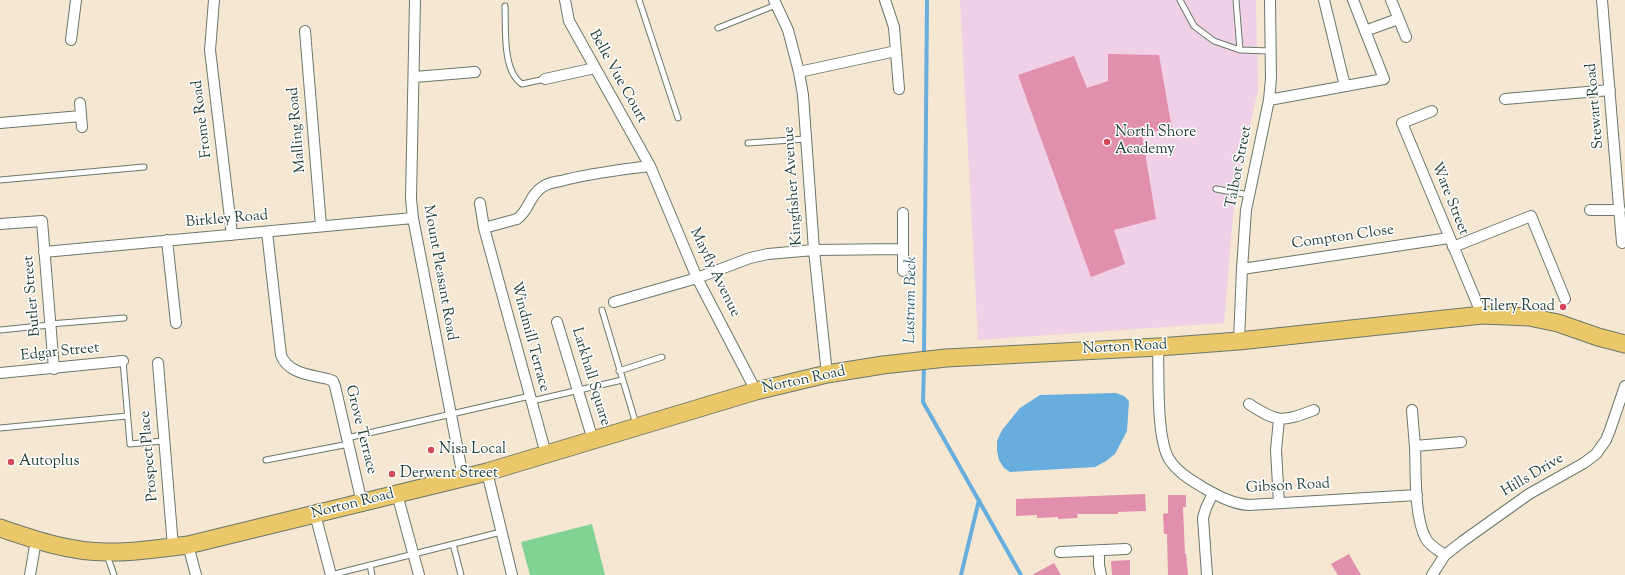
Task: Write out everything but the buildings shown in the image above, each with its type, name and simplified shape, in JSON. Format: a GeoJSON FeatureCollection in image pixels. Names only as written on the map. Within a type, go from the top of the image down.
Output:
{"type":"FeatureCollection","features":[{"type":"Feature","properties":{"kind":"main road","name":"Norton Road"},"geometry":{"type":"LineString","coordinates":[[0,528],[36,540],[78,550],[106,552],[141,551],[181,546],[487,472],[756,391],[827,374],[910,362],[1239,341],[1482,315],[1529,317],[1558,323],[1598,337],[1625,344]]}},
{"type":"Feature","properties":{"kind":"street"},"geometry":{"type":"LineString","coordinates":[[71,40],[76,0]]}},
{"type":"Feature","properties":{"kind":"street","name":"Frome Road"},"geometry":{"type":"LineString","coordinates":[[214,0],[210,50],[232,235]]}},
{"type":"Feature","properties":{"kind":"street","name":"Mount Pleasant Road"},"geometry":{"type":"LineString","coordinates":[[415,0],[415,77],[411,199],[412,218],[463,477]]}},
{"type":"Feature","properties":{"kind":"street","name":"Belle Vue Court"},"geometry":{"type":"LineString","coordinates":[[565,0],[569,21],[650,166]]}},
{"type":"Feature","properties":{"kind":"street"},"geometry":{"type":"LineString","coordinates":[[885,0],[894,27],[899,89]]}},
{"type":"Feature","properties":{"kind":"street","name":"Talbot Street"},"geometry":{"type":"LineString","coordinates":[[1239,341],[1246,210],[1271,78],[1270,0]]}},
{"type":"Feature","properties":{"kind":"street"},"geometry":{"type":"LineString","coordinates":[[1324,0],[1345,86]]}},
{"type":"Feature","properties":{"kind":"street"},"geometry":{"type":"LineString","coordinates":[[1268,100],[1384,79],[1353,0]]}},
{"type":"Feature","properties":{"kind":"street"},"geometry":{"type":"LineString","coordinates":[[1390,0],[1406,37]]}},
{"type":"Feature","properties":{"kind":"street","name":"Stewart Road"},"geometry":{"type":"LineString","coordinates":[[1602,0],[1622,243]]}},
{"type":"Feature","properties":{"kind":"street","name":"Kingfisher Avenue"},"geometry":{"type":"LineString","coordinates":[[775,3],[788,30],[799,72],[803,95],[814,250],[827,374]]}},
{"type":"Feature","properties":{"kind":"street"},"geometry":{"type":"LineString","coordinates":[[1366,31],[1398,19]]}},
{"type":"Feature","properties":{"kind":"street","name":"Malling Road"},"geometry":{"type":"LineString","coordinates":[[305,31],[321,226]]}},
{"type":"Feature","properties":{"kind":"street"},"geometry":{"type":"LineString","coordinates":[[799,72],[896,50]]}},
{"type":"Feature","properties":{"kind":"street"},"geometry":{"type":"LineString","coordinates":[[545,79],[595,68]]}},
{"type":"Feature","properties":{"kind":"street"},"geometry":{"type":"LineString","coordinates":[[415,77],[474,72]]}},
{"type":"Feature","properties":{"kind":"street"},"geometry":{"type":"LineString","coordinates":[[1505,99],[1610,90]]}},
{"type":"Feature","properties":{"kind":"street"},"geometry":{"type":"LineString","coordinates":[[80,102],[82,128]]}},
{"type":"Feature","properties":{"kind":"street","name":"Ware Street"},"geometry":{"type":"LineString","coordinates":[[1432,111],[1402,123],[1482,315]]}},
{"type":"Feature","properties":{"kind":"street"},"geometry":{"type":"LineString","coordinates":[[0,123],[81,116]]}},
{"type":"Feature","properties":{"kind":"street"},"geometry":{"type":"LineString","coordinates":[[484,228],[517,219],[522,216],[526,212],[534,194],[546,185],[582,175],[650,166]]}},
{"type":"Feature","properties":{"kind":"street","name":"Mayfly Avenue"},"geometry":{"type":"LineString","coordinates":[[650,166],[697,278],[756,391]]}},
{"type":"Feature","properties":{"kind":"street","name":"Windmill Terrace"},"geometry":{"type":"LineString","coordinates":[[480,203],[484,228],[546,454]]}},
{"type":"Feature","properties":{"kind":"street"},"geometry":{"type":"LineString","coordinates":[[1590,210],[1620,210]]}},
{"type":"Feature","properties":{"kind":"street"},"geometry":{"type":"LineString","coordinates":[[903,213],[903,271]]}},
{"type":"Feature","properties":{"kind":"street"},"geometry":{"type":"LineString","coordinates":[[1451,242],[1531,216],[1565,299]]}},
{"type":"Feature","properties":{"kind":"street","name":"Birkley Road"},"geometry":{"type":"LineString","coordinates":[[44,252],[412,218]]}},
{"type":"Feature","properties":{"kind":"street","name":"Butler Street"},"geometry":{"type":"LineString","coordinates":[[0,224],[42,220],[54,369]]}},
{"type":"Feature","properties":{"kind":"street","name":"Grove Terrace"},"geometry":{"type":"LineString","coordinates":[[267,232],[284,361],[288,367],[295,370],[333,381],[362,502]]}},
{"type":"Feature","properties":{"kind":"street"},"geometry":{"type":"LineString","coordinates":[[167,240],[176,323]]}},
{"type":"Feature","properties":{"kind":"street","name":"Compton Close"},"geometry":{"type":"LineString","coordinates":[[1242,269],[1451,242]]}},
{"type":"Feature","properties":{"kind":"street"},"geometry":{"type":"LineString","coordinates":[[614,302],[697,278],[750,258],[768,254],[814,250],[903,249]]}},
{"type":"Feature","properties":{"kind":"street","name":"Larkhall Square"},"geometry":{"type":"LineString","coordinates":[[557,322],[593,440]]}},
{"type":"Feature","properties":{"kind":"street","name":"Gibson Road"},"geometry":{"type":"LineString","coordinates":[[1158,347],[1161,431],[1165,451],[1169,459],[1180,473],[1213,494],[1240,505],[1416,494]]}},
{"type":"Feature","properties":{"kind":"street","name":"Edgar Street"},"geometry":{"type":"LineString","coordinates":[[0,373],[54,369],[123,361]]}},
{"type":"Feature","properties":{"kind":"street","name":"Prospect Place"},"geometry":{"type":"LineString","coordinates":[[158,363],[163,441],[181,546],[196,575]]}},
{"type":"Feature","properties":{"kind":"street","name":"Hills Drive"},"geometry":{"type":"LineString","coordinates":[[1432,575],[1445,555],[1518,501],[1584,463],[1596,454],[1606,440],[1625,386]]}},
{"type":"Feature","properties":{"kind":"street"},"geometry":{"type":"LineString","coordinates":[[1249,404],[1264,414],[1278,420],[1290,419],[1314,410]]}},
{"type":"Feature","properties":{"kind":"street"},"geometry":{"type":"LineString","coordinates":[[1412,410],[1415,446],[1416,494],[1424,534],[1427,540],[1445,555]]}},
{"type":"Feature","properties":{"kind":"street"},"geometry":{"type":"LineString","coordinates":[[1278,420],[1276,450],[1279,503]]}},
{"type":"Feature","properties":{"kind":"street"},"geometry":{"type":"LineString","coordinates":[[1415,446],[1461,442]]}},
{"type":"Feature","properties":{"kind":"street"},"geometry":{"type":"LineString","coordinates":[[487,472],[512,575]]}},
{"type":"Feature","properties":{"kind":"street"},"geometry":{"type":"LineString","coordinates":[[397,494],[418,575]]}},
{"type":"Feature","properties":{"kind":"street"},"geometry":{"type":"LineString","coordinates":[[1207,575],[1203,518],[1213,494]]}},
{"type":"Feature","properties":{"kind":"street"},"geometry":{"type":"LineString","coordinates":[[315,514],[331,575]]}},
{"type":"Feature","properties":{"kind":"street"},"geometry":{"type":"LineString","coordinates":[[30,575],[36,540]]}},
{"type":"Feature","properties":{"kind":"street"},"geometry":{"type":"LineString","coordinates":[[1060,552],[1126,549]]}},
{"type":"Feature","properties":{"kind":"street"},"geometry":{"type":"LineString","coordinates":[[1099,550],[1101,575]]}},
{"type":"Feature","properties":{"kind":"lane"},"geometry":{"type":"LineString","coordinates":[[639,0],[678,118]]}},
{"type":"Feature","properties":{"kind":"lane"},"geometry":{"type":"LineString","coordinates":[[1180,0],[1194,26],[1214,41],[1240,50],[1271,51]]}},
{"type":"Feature","properties":{"kind":"lane"},"geometry":{"type":"LineString","coordinates":[[1236,0],[1240,50]]}},
{"type":"Feature","properties":{"kind":"lane"},"geometry":{"type":"LineString","coordinates":[[718,28],[775,3]]}},
{"type":"Feature","properties":{"kind":"lane"},"geometry":{"type":"LineString","coordinates":[[505,6],[508,60],[512,73],[517,81],[522,84],[545,79]]}},
{"type":"Feature","properties":{"kind":"lane"},"geometry":{"type":"LineString","coordinates":[[748,142],[806,139]]}},
{"type":"Feature","properties":{"kind":"lane"},"geometry":{"type":"LineString","coordinates":[[0,180],[144,167]]}},
{"type":"Feature","properties":{"kind":"lane"},"geometry":{"type":"LineString","coordinates":[[1216,189],[1249,195]]}},
{"type":"Feature","properties":{"kind":"lane"},"geometry":{"type":"LineString","coordinates":[[602,310],[637,427]]}},
{"type":"Feature","properties":{"kind":"lane"},"geometry":{"type":"LineString","coordinates":[[0,330],[124,318]]}},
{"type":"Feature","properties":{"kind":"lane"},"geometry":{"type":"LineString","coordinates":[[619,371],[662,357]]}},
{"type":"Feature","properties":{"kind":"lane"},"geometry":{"type":"LineString","coordinates":[[123,361],[130,444],[163,441]]}},
{"type":"Feature","properties":{"kind":"lane"},"geometry":{"type":"LineString","coordinates":[[266,460],[348,441],[450,414],[622,380]]}},
{"type":"Feature","properties":{"kind":"lane"},"geometry":{"type":"LineString","coordinates":[[0,428],[128,416]]}},
{"type":"Feature","properties":{"kind":"lane"},"geometry":{"type":"LineString","coordinates":[[331,575],[501,532]]}},
{"type":"Feature","properties":{"kind":"lane"},"geometry":{"type":"LineString","coordinates":[[453,544],[461,575]]}},
{"type":"Feature","properties":{"kind":"lane"},"geometry":{"type":"LineString","coordinates":[[106,552],[114,575]]}},
{"type":"Feature","properties":{"kind":"lane"},"geometry":{"type":"LineString","coordinates":[[370,565],[372,575]]}},
{"type":"Feature","properties":{"kind":"shaded area","name":"North Shore Academy"},"geometry":{"type":"Polygon","coordinates":[[[960,0],[1256,0],[1258,90],[1235,193],[1224,323],[978,340],[960,0]]]}},
{"type":"Feature","properties":{"kind":"green space"},"geometry":{"type":"Polygon","coordinates":[[[592,524],[605,575],[530,575],[521,542],[592,524]]]}},
{"type":"Feature","properties":{"kind":"water"},"geometry":{"type":"Polygon","coordinates":[[[1116,393],[1124,396],[1129,401],[1127,431],[1115,454],[1106,461],[1095,467],[1010,472],[1004,468],[999,460],[997,441],[1002,430],[1020,408],[1040,395],[1116,393]]]}},
{"type":"Feature","properties":{"kind":"waterway","name":"Lustrum Beck"},"geometry":{"type":"LineString","coordinates":[[924,357],[927,0]]}},
{"type":"Feature","properties":{"kind":"waterway","name":"Lustrum Beck"},"geometry":{"type":"LineString","coordinates":[[924,365],[923,402],[1021,575]]}},
{"type":"Feature","properties":{"kind":"waterway"},"geometry":{"type":"LineString","coordinates":[[961,575],[979,500]]}},
{"type":"Feature","properties":{"kind":"place","name":"North Shore Academy"},"geometry":{"type":"Point","coordinates":[1107,142]}},
{"type":"Feature","properties":{"kind":"place","name":"Tilery Road"},"geometry":{"type":"Point","coordinates":[1563,307]}},
{"type":"Feature","properties":{"kind":"place","name":"Nisa Local"},"geometry":{"type":"Point","coordinates":[431,450]}},
{"type":"Feature","properties":{"kind":"place","name":"Autoplus"},"geometry":{"type":"Point","coordinates":[11,462]}},
{"type":"Feature","properties":{"kind":"place","name":"Derwent Street"},"geometry":{"type":"Point","coordinates":[392,474]}}]}
